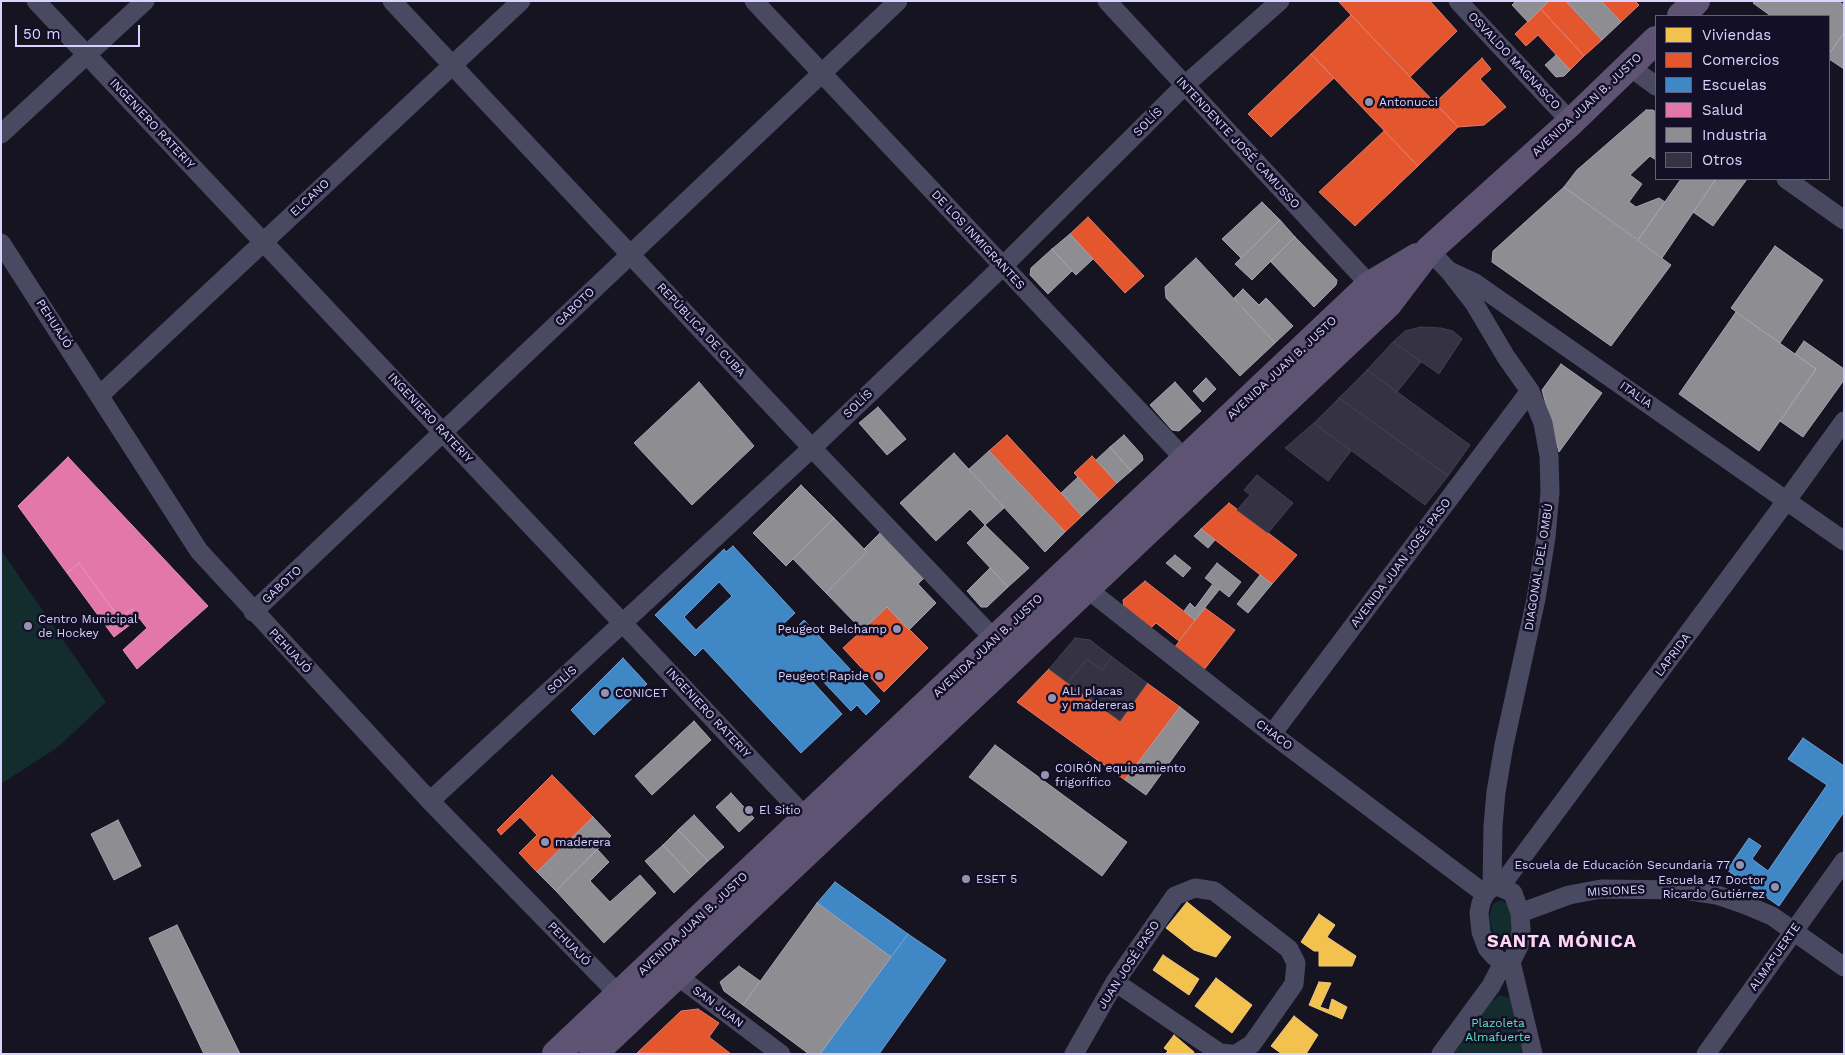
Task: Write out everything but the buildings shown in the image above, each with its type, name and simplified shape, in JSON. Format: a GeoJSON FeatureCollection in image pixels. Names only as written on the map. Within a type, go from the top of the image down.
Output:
{"type":"FeatureCollection","features":[{"type":"Feature","properties":{"kind":"main road"},"geometry":{"type":"LineString","coordinates":[[1681,15],[1696,1]]}},
{"type":"Feature","properties":{"kind":"main road","name":"AVENIDA JUAN B. JUSTO"},"geometry":{"type":"LineString","coordinates":[[1194,469],[1388,304],[1429,250],[1571,122],[1655,41]]}},
{"type":"Feature","properties":{"kind":"main road","name":"AVENIDA JUAN B. JUSTO"},"geometry":{"type":"LineString","coordinates":[[556,1054],[627,1004],[1078,579],[1194,469],[1370,284],[1429,250]]}},
{"type":"Feature","properties":{"kind":"main road","name":"AVENIDA JUAN B. JUSTO"},"geometry":{"type":"LineString","coordinates":[[593,1054],[627,1004]]}},
{"type":"Feature","properties":{"kind":"street","name":"INGENIERO RATERIY"},"geometry":{"type":"LineString","coordinates":[[36,1],[815,827]]}},
{"type":"Feature","properties":{"kind":"street"},"geometry":{"type":"LineString","coordinates":[[1,134],[88,56],[145,1]]}},
{"type":"Feature","properties":{"kind":"street","name":"REPÚBLICA DE CUBA"},"geometry":{"type":"LineString","coordinates":[[392,1],[812,448],[1004,648]]}},
{"type":"Feature","properties":{"kind":"street","name":"ELCANO"},"geometry":{"type":"LineString","coordinates":[[100,395],[521,1]]}},
{"type":"Feature","properties":{"kind":"street","name":"DE LOS INMIGRANTES"},"geometry":{"type":"LineString","coordinates":[[754,1],[1194,469]]}},
{"type":"Feature","properties":{"kind":"street","name":"GABOTO"},"geometry":{"type":"LineString","coordinates":[[253,612],[898,1]]}},
{"type":"Feature","properties":{"kind":"street","name":"INTENDENTE JOSÉ CAMUSSO"},"geometry":{"type":"LineString","coordinates":[[1107,1],[1370,284]]}},
{"type":"Feature","properties":{"kind":"street","name":"SOLÍS"},"geometry":{"type":"LineString","coordinates":[[430,801],[812,448],[1003,266],[1185,86],[1280,1]]}},
{"type":"Feature","properties":{"kind":"street","name":"OSVALDO MAGNASCO"},"geometry":{"type":"LineString","coordinates":[[1458,1],[1571,122]]}},
{"type":"Feature","properties":{"kind":"street"},"geometry":{"type":"LineString","coordinates":[[1629,66],[1655,85]]}},
{"type":"Feature","properties":{"kind":"street"},"geometry":{"type":"LineString","coordinates":[[1787,180],[1844,220]]}},
{"type":"Feature","properties":{"kind":"street","name":"PEHUAJÓ"},"geometry":{"type":"LineString","coordinates":[[1,243],[199,551],[253,612],[430,801],[627,1004]]}},
{"type":"Feature","properties":{"kind":"street","name":"ITALIA"},"geometry":{"type":"LineString","coordinates":[[1429,250],[1449,271],[1475,283],[1788,500],[1844,541]]}},
{"type":"Feature","properties":{"kind":"street","name":"DIAGONAL DEL OMBÚ"},"geometry":{"type":"LineString","coordinates":[[1449,271],[1474,303],[1506,358],[1530,391],[1543,423],[1549,456],[1550,492],[1546,537],[1536,599],[1496,792],[1493,826],[1492,889],[1479,913],[1480,932],[1488,948],[1507,962],[1533,1054]]}},
{"type":"Feature","properties":{"kind":"street","name":"AVENIDA JUAN JOSÉ PASO"},"geometry":{"type":"LineString","coordinates":[[1272,734],[1530,391]]}},
{"type":"Feature","properties":{"kind":"street","name":"LAPRIDA"},"geometry":{"type":"LineString","coordinates":[[1492,889],[1788,500],[1844,421]]}},
{"type":"Feature","properties":{"kind":"street","name":"CHACO"},"geometry":{"type":"LineString","coordinates":[[1078,579],[1272,734],[1492,889]]}},
{"type":"Feature","properties":{"kind":"street","name":"ALMAFUERTE"},"geometry":{"type":"LineString","coordinates":[[1706,1054],[1844,860]]}},
{"type":"Feature","properties":{"kind":"street","name":"JUAN JOSÉ PASO"},"geometry":{"type":"LineString","coordinates":[[1074,1054],[1115,982],[1175,896],[1195,888],[1214,891],[1289,949],[1296,963],[1294,984],[1252,1044],[1236,1054]]}},
{"type":"Feature","properties":{"kind":"street"},"geometry":{"type":"LineString","coordinates":[[1441,1054],[1507,962],[1516,954],[1520,938],[1520,913],[1513,893],[1492,889]]}},
{"type":"Feature","properties":{"kind":"street","name":"MISIONES"},"geometry":{"type":"LineString","coordinates":[[1520,913],[1569,895],[1600,889],[1683,890],[1716,895],[1772,916],[1844,967]]}},
{"type":"Feature","properties":{"kind":"street","name":"SAN JUAN"},"geometry":{"type":"LineString","coordinates":[[667,966],[781,1054]]}},
{"type":"Feature","properties":{"kind":"street"},"geometry":{"type":"LineString","coordinates":[[1115,982],[1220,1053],[1231,1054]]}},
{"type":"Feature","properties":{"kind":"green space","name":"Centro Municipal de Hockey"},"geometry":{"type":"Polygon","coordinates":[[[1,550],[106,702],[58,747],[1,784],[1,550]]]}},
{"type":"Feature","properties":{"kind":"green space"},"geometry":{"type":"Polygon","coordinates":[[[1500,900],[1507,903],[1512,913],[1512,939],[1506,949],[1498,947],[1495,942],[1490,921],[1493,904],[1500,900]]]}},
{"type":"Feature","properties":{"kind":"green space","name":"Plazoleta Almafuerte"},"geometry":{"type":"Polygon","coordinates":[[[1500,995],[1510,998],[1526,1054],[1453,1054],[1491,1002],[1500,995]]]}},
{"type":"Feature","properties":{"kind":"place","name":"Antonucci"},"geometry":{"type":"Point","coordinates":[1369,102]}},
{"type":"Feature","properties":{"kind":"place","name":"Centro Municipal de Hockey"},"geometry":{"type":"Point","coordinates":[28,626]}},
{"type":"Feature","properties":{"kind":"place","name":"Peugeot Belchamp"},"geometry":{"type":"Point","coordinates":[897,629]}},
{"type":"Feature","properties":{"kind":"place","name":"Peugeot Rapide"},"geometry":{"type":"Point","coordinates":[879,676]}},
{"type":"Feature","properties":{"kind":"place","name":"CONICET"},"geometry":{"type":"Point","coordinates":[605,693]}},
{"type":"Feature","properties":{"kind":"place","name":"ALI placas y madereras"},"geometry":{"type":"Point","coordinates":[1052,698]}},
{"type":"Feature","properties":{"kind":"place","name":"COIRÓN equipamiento frigorífico"},"geometry":{"type":"Point","coordinates":[1045,775]}},
{"type":"Feature","properties":{"kind":"place","name":"El Sitio"},"geometry":{"type":"Point","coordinates":[749,810]}},
{"type":"Feature","properties":{"kind":"place","name":"maderera"},"geometry":{"type":"Point","coordinates":[545,842]}},
{"type":"Feature","properties":{"kind":"place","name":"Escuela de Educación Secundaria 77"},"geometry":{"type":"Point","coordinates":[1740,865]}},
{"type":"Feature","properties":{"kind":"place","name":"ESET 5"},"geometry":{"type":"Point","coordinates":[966,879]}},
{"type":"Feature","properties":{"kind":"place","name":"Escuela 47 Doctor Ricardo Gutiérrez"},"geometry":{"type":"Point","coordinates":[1775,887]}},
{"type":"Feature","properties":{"kind":"district","name":"SANTA MÓNICA"},"geometry":{"type":"Point","coordinates":[1562,942]}}]}
